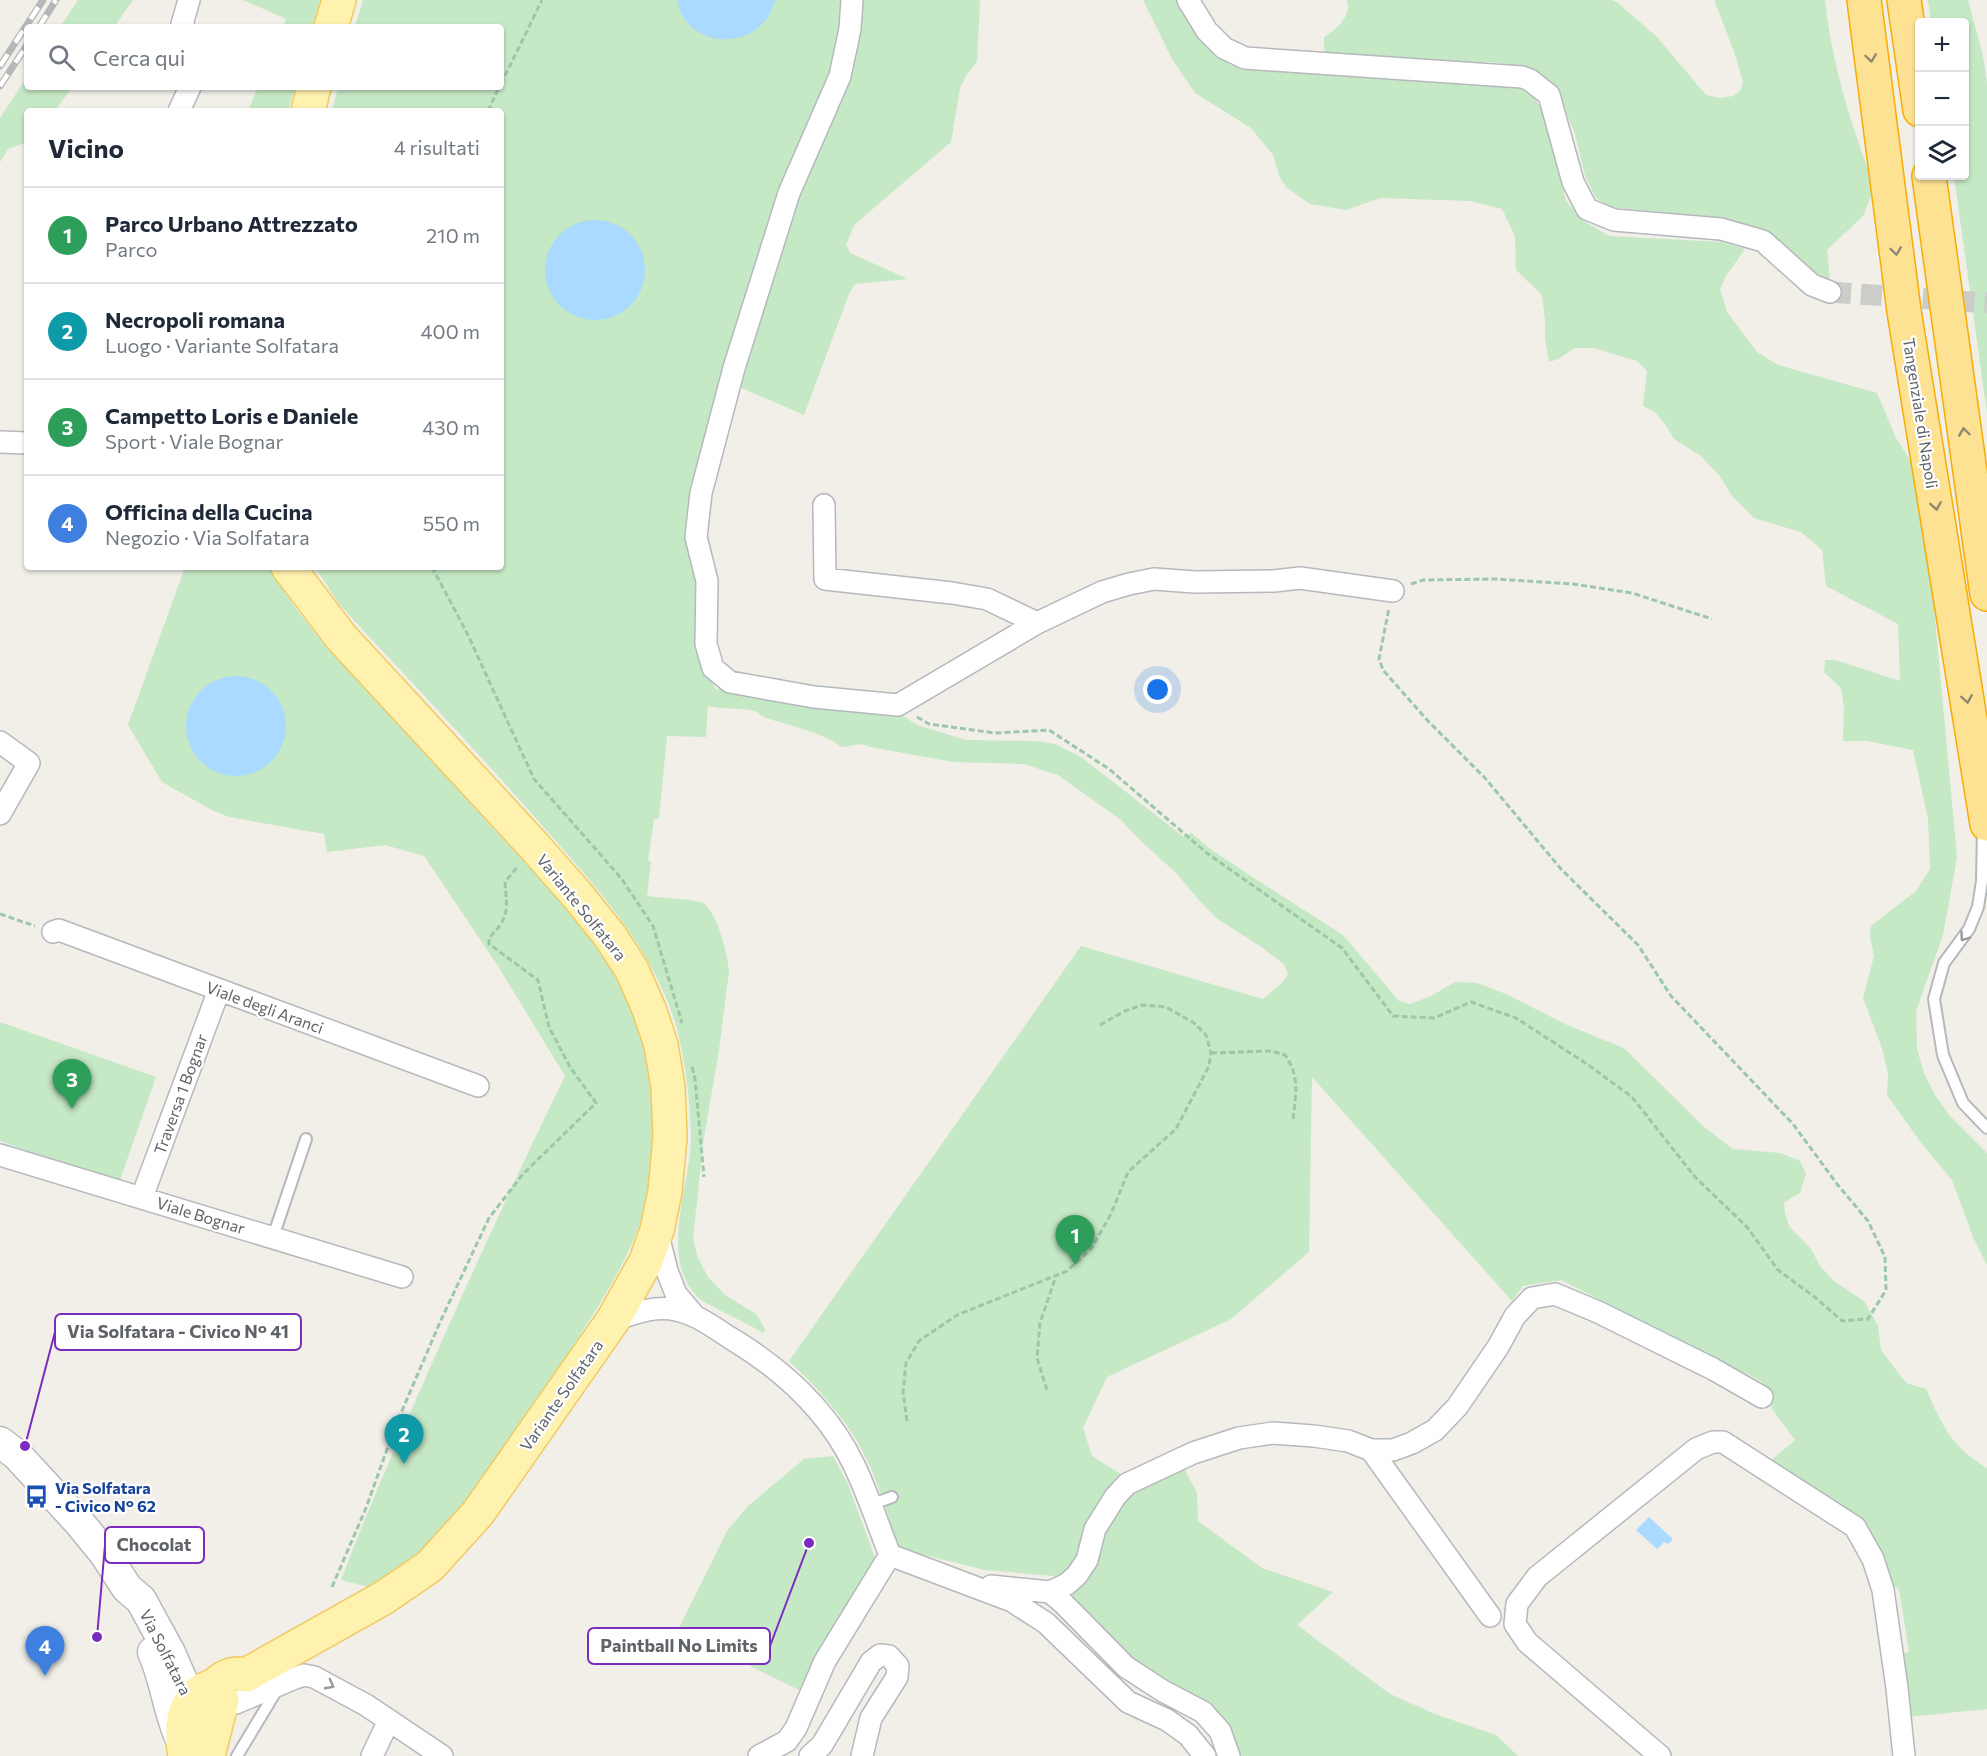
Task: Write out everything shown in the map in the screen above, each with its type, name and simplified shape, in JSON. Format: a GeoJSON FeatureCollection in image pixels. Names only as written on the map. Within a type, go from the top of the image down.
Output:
{"type":"FeatureCollection","features":[{"type":"Feature","properties":{"kind":"highway","name":"Tangenziale di Napoli"},"geometry":{"type":"LineString","coordinates":[[1864,0],[1904,311],[1985,811]]}},
{"type":"Feature","properties":{"kind":"highway"},"geometry":{"type":"LineString","coordinates":[[1904,0],[1915,76]]}},
{"type":"Feature","properties":{"kind":"highway"},"geometry":{"type":"LineString","coordinates":[[1930,180],[1987,594]]}},
{"type":"Feature","properties":{"kind":"main road"},"geometry":{"type":"LineString","coordinates":[[332,24],[339,0]]}},
{"type":"Feature","properties":{"kind":"main road"},"geometry":{"type":"LineString","coordinates":[[309,108],[313,90]]}},
{"type":"Feature","properties":{"kind":"main road","name":"Variante Solfatara"},"geometry":{"type":"LineString","coordinates":[[231,1688],[385,1597],[430,1566],[478,1513],[613,1320],[646,1261],[657,1230],[665,1192],[670,1137],[668,1087],[661,1045],[649,1008],[632,970],[610,936],[578,896],[341,637],[290,570]]}},
{"type":"Feature","properties":{"kind":"main road","name":"Via Solfatara"},"geometry":{"type":"LineString","coordinates":[[0,1442],[16,1455],[78,1521],[105,1554],[127,1588],[130,1604],[166,1661],[231,1688],[194,1753],[175,1726],[164,1688],[166,1661]]}},
{"type":"Feature","properties":{"kind":"street"},"geometry":{"type":"LineString","coordinates":[[182,24],[189,0]]}},
{"type":"Feature","properties":{"kind":"street"},"geometry":{"type":"LineString","coordinates":[[852,0],[850,29],[840,76],[789,193],[734,368],[701,493],[696,537],[707,581],[706,644],[713,668],[730,682],[814,697],[898,705],[1037,623],[1102,592],[1154,579],[1195,582],[1274,581],[1300,578],[1393,591]]}},
{"type":"Feature","properties":{"kind":"street"},"geometry":{"type":"LineString","coordinates":[[1188,0],[1207,31],[1224,48],[1245,58],[1511,76],[1530,80],[1549,95],[1573,182],[1587,209],[1614,220],[1720,229],[1763,242],[1812,285],[1830,292]]}},
{"type":"Feature","properties":{"kind":"street"},"geometry":{"type":"LineString","coordinates":[[180,108],[189,90]]}},
{"type":"Feature","properties":{"kind":"street"},"geometry":{"type":"LineString","coordinates":[[0,442],[24,443]]}},
{"type":"Feature","properties":{"kind":"street"},"geometry":{"type":"LineString","coordinates":[[824,505],[825,579],[987,599],[1037,623]]}},
{"type":"Feature","properties":{"kind":"street"},"geometry":{"type":"LineString","coordinates":[[0,742],[29,763],[0,814]]}},
{"type":"Feature","properties":{"kind":"street","name":"Viale degli Aranci"},"geometry":{"type":"LineString","coordinates":[[53,932],[59,930],[478,1086]]}},
{"type":"Feature","properties":{"kind":"street","name":"Traversa 1 Bognar"},"geometry":{"type":"LineString","coordinates":[[142,1197],[219,990]]}},
{"type":"Feature","properties":{"kind":"street","name":"Viale Bognar"},"geometry":{"type":"LineString","coordinates":[[0,1155],[402,1277]]}},
{"type":"Feature","properties":{"kind":"street"},"geometry":{"type":"LineString","coordinates":[[657,1230],[673,1301]]}},
{"type":"Feature","properties":{"kind":"street"},"geometry":{"type":"LineString","coordinates":[[636,1280],[757,1354],[800,1390],[829,1422],[854,1465],[890,1555],[1012,1601],[1046,1623],[1128,1702],[1174,1725],[1188,1735],[1205,1756]]}},
{"type":"Feature","properties":{"kind":"street"},"geometry":{"type":"LineString","coordinates":[[966,1585],[1050,1592],[1067,1584],[1077,1575],[1087,1560],[1095,1529],[1115,1497],[1127,1484],[1193,1453],[1239,1438],[1273,1433],[1314,1436],[1348,1441],[1371,1450],[1393,1450],[1412,1443],[1435,1430],[1457,1407],[1498,1347],[1515,1316],[1532,1298],[1556,1294],[1598,1312],[1713,1369],[1762,1397]]}},
{"type":"Feature","properties":{"kind":"street"},"geometry":{"type":"LineString","coordinates":[[613,1320],[673,1301]]}},
{"type":"Feature","properties":{"kind":"street"},"geometry":{"type":"LineString","coordinates":[[1660,1756],[1527,1641],[1515,1624],[1517,1604],[1537,1578],[1696,1449],[1713,1442],[1723,1442],[1855,1527],[1873,1559],[1883,1590],[1904,1756]]}},
{"type":"Feature","properties":{"kind":"street"},"geometry":{"type":"LineString","coordinates":[[1371,1450],[1490,1616]]}},
{"type":"Feature","properties":{"kind":"street"},"geometry":{"type":"LineString","coordinates":[[759,1756],[787,1741],[796,1728],[825,1661],[890,1555]]}},
{"type":"Feature","properties":{"kind":"street"},"geometry":{"type":"LineString","coordinates":[[1050,1592],[1126,1667],[1163,1691],[1203,1712],[1220,1731],[1229,1756]]}},
{"type":"Feature","properties":{"kind":"street"},"geometry":{"type":"LineString","coordinates":[[810,1756],[822,1745],[871,1662],[880,1655],[889,1656],[898,1666],[897,1677],[871,1718],[862,1756]]}},
{"type":"Feature","properties":{"kind":"street"},"geometry":{"type":"LineString","coordinates":[[231,1688],[304,1675],[314,1677],[366,1705],[442,1756]]}},
{"type":"Feature","properties":{"kind":"street"},"geometry":{"type":"LineString","coordinates":[[372,1756],[389,1720]]}},
{"type":"Feature","properties":{"kind":"lane"},"geometry":{"type":"LineString","coordinates":[[1985,811],[1982,881],[1978,907],[1969,929],[1944,963],[1934,999],[1943,1055],[1963,1102],[1987,1128]]}},
{"type":"Feature","properties":{"kind":"lane"},"geometry":{"type":"LineString","coordinates":[[273,1237],[306,1138]]}},
{"type":"Feature","properties":{"kind":"lane"},"geometry":{"type":"LineString","coordinates":[[870,1505],[892,1497]]}},
{"type":"Feature","properties":{"kind":"lane"},"geometry":{"type":"LineString","coordinates":[[231,1688],[275,1693],[237,1756]]}},
{"type":"Feature","properties":{"kind":"path"},"geometry":{"type":"LineString","coordinates":[[504,77],[542,0]]}},
{"type":"Feature","properties":{"kind":"path"},"geometry":{"type":"LineString","coordinates":[[489,108],[498,90]]}},
{"type":"Feature","properties":{"kind":"path"},"geometry":{"type":"LineString","coordinates":[[434,570],[467,633],[534,779],[621,878],[653,926],[678,1003],[682,1025]]}},
{"type":"Feature","properties":{"kind":"path"},"geometry":{"type":"LineString","coordinates":[[898,705],[929,724],[995,733],[1049,730],[1109,769],[1208,854],[1342,948],[1393,1016],[1434,1018],[1471,1002],[1516,1018],[1587,1064],[1632,1097],[1695,1177],[1747,1227],[1778,1270],[1816,1298],[1842,1322],[1868,1319],[1886,1290],[1885,1257],[1868,1221],[1837,1184],[1793,1124],[1671,996],[1638,945],[1561,869],[1485,778],[1427,720],[1383,670],[1379,660],[1393,591],[1423,580],[1495,579],[1573,584],[1632,592],[1712,619]]}},
{"type":"Feature","properties":{"kind":"path"},"geometry":{"type":"LineString","coordinates":[[332,1587],[366,1508],[395,1427],[489,1218],[523,1174],[596,1103],[570,1067],[549,1027],[538,980],[489,944],[489,938],[499,927],[507,912],[505,882],[524,859]]}},
{"type":"Feature","properties":{"kind":"path"},"geometry":{"type":"LineString","coordinates":[[0,914],[53,932]]}},
{"type":"Feature","properties":{"kind":"path"},"geometry":{"type":"LineString","coordinates":[[907,1421],[903,1392],[906,1364],[920,1341],[957,1315],[1067,1271],[1091,1249],[1111,1214],[1128,1172],[1176,1129],[1209,1066],[1211,1053],[1206,1035],[1194,1023],[1167,1007],[1142,1005],[1125,1011],[1098,1026]]}},
{"type":"Feature","properties":{"kind":"path"},"geometry":{"type":"LineString","coordinates":[[1211,1053],[1271,1051],[1285,1054],[1293,1067],[1295,1077],[1293,1119]]}},
{"type":"Feature","properties":{"kind":"path"},"geometry":{"type":"LineString","coordinates":[[690,1058],[695,1079],[704,1177]]}},
{"type":"Feature","properties":{"kind":"path"},"geometry":{"type":"LineString","coordinates":[[1047,1390],[1037,1358],[1040,1323],[1056,1276]]}},
{"type":"Feature","properties":{"kind":"green space"},"geometry":{"type":"Polygon","coordinates":[[[78,0],[133,0],[116,24],[62,24],[78,0]]]}},
{"type":"Feature","properties":{"kind":"green space"},"geometry":{"type":"Polygon","coordinates":[[[243,0],[320,0],[313,24],[284,24],[286,19],[243,0]]]}},
{"type":"Feature","properties":{"kind":"green space"},"geometry":{"type":"Polygon","coordinates":[[[363,0],[847,0],[834,73],[692,497],[705,670],[716,690],[723,686],[899,713],[917,725],[966,740],[1036,741],[1055,744],[1081,757],[1184,837],[1191,833],[1213,851],[1343,935],[1399,1001],[1410,1004],[1431,996],[1455,982],[1477,983],[1506,994],[1567,1025],[1624,1048],[1704,1127],[1733,1149],[1780,1153],[1800,1161],[1806,1174],[1800,1193],[1784,1202],[1789,1226],[1811,1249],[1820,1266],[1835,1282],[1864,1301],[1878,1326],[1881,1350],[1906,1383],[1926,1389],[1949,1434],[1965,1452],[1987,1468],[1987,1709],[1907,1717],[1899,1654],[1909,1652],[1899,1589],[1888,1584],[1865,1528],[1768,1463],[1795,1440],[1772,1409],[1768,1393],[1761,1381],[1561,1280],[1523,1286],[1512,1301],[1312,1077],[1309,1252],[1231,1319],[1107,1377],[1083,1428],[1092,1456],[1127,1478],[1082,1547],[1066,1577],[985,1570],[900,1549],[870,1466],[852,1432],[817,1389],[789,1361],[1081,946],[1263,999],[1283,982],[1288,974],[1284,964],[1216,918],[1177,874],[1121,820],[1058,775],[1024,764],[953,762],[862,744],[842,747],[815,733],[765,717],[755,711],[708,706],[706,737],[667,736],[659,819],[654,819],[648,861],[651,861],[647,896],[703,903],[713,915],[724,945],[729,971],[719,1050],[703,1144],[693,1239],[698,1258],[708,1277],[725,1295],[756,1314],[765,1329],[764,1333],[700,1299],[687,1282],[680,1263],[678,1242],[691,1134],[686,1072],[672,1013],[649,962],[618,916],[584,873],[339,604],[317,570],[504,570],[504,108],[333,108],[337,90],[504,90],[504,24],[356,24],[363,0]]]}},
{"type":"Feature","properties":{"kind":"green space"},"geometry":{"type":"Polygon","coordinates":[[[862,0],[980,0],[977,61],[960,88],[951,142],[854,225],[846,245],[850,253],[908,279],[855,284],[849,294],[804,415],[737,386],[792,215],[849,80],[860,33],[862,0]]]}},
{"type":"Feature","properties":{"kind":"green space"},"geometry":{"type":"Polygon","coordinates":[[[1143,0],[1177,0],[1206,45],[1233,66],[1498,83],[1520,87],[1534,97],[1543,112],[1566,201],[1582,220],[1609,236],[1722,242],[1745,249],[1726,276],[1720,289],[1727,312],[1757,352],[1778,365],[1877,393],[1896,438],[1910,460],[1924,499],[1957,857],[1943,935],[1916,1011],[1917,1049],[1924,1073],[1935,1095],[1949,1115],[1987,1153],[1987,1265],[1973,1237],[1952,1180],[1921,1143],[1887,1095],[1888,1074],[1882,1048],[1863,998],[1874,956],[1870,937],[1871,926],[1916,891],[1930,869],[1928,819],[1913,750],[1867,741],[1843,741],[1844,708],[1841,688],[1824,672],[1825,660],[1836,660],[1900,681],[1898,624],[1826,586],[1822,550],[1801,532],[1754,518],[1732,496],[1720,476],[1701,456],[1674,439],[1654,411],[1643,406],[1647,371],[1637,361],[1594,348],[1575,348],[1549,362],[1542,295],[1516,270],[1515,236],[1502,209],[1470,201],[1380,198],[1346,210],[1310,204],[1287,188],[1280,178],[1273,155],[1251,128],[1195,93],[1172,59],[1143,0]]]}},
{"type":"Feature","properties":{"kind":"green space"},"geometry":{"type":"Polygon","coordinates":[[[1346,0],[1612,0],[1657,37],[1706,95],[1720,98],[1733,96],[1740,91],[1743,83],[1735,54],[1714,0],[1825,0],[1832,48],[1844,95],[1875,186],[1863,216],[1827,250],[1830,280],[1819,280],[1793,256],[1782,242],[1768,234],[1702,216],[1610,207],[1596,198],[1585,176],[1575,134],[1554,89],[1534,74],[1512,65],[1492,62],[1383,62],[1328,59],[1324,48],[1324,37],[1343,21],[1349,7],[1346,0]]]}},
{"type":"Feature","properties":{"kind":"green space"},"geometry":{"type":"Polygon","coordinates":[[[1928,0],[1968,0],[1983,56],[1987,83],[1987,413],[1955,180],[1969,180],[1969,18],[1930,18],[1928,0]]]}},
{"type":"Feature","properties":{"kind":"green space"},"geometry":{"type":"Polygon","coordinates":[[[24,82],[24,90],[70,90],[57,108],[24,108],[24,143],[8,149],[0,162],[0,118],[24,82]]]}},
{"type":"Feature","properties":{"kind":"green space"},"geometry":{"type":"Polygon","coordinates":[[[257,90],[294,90],[289,108],[249,108],[257,90]]]}},
{"type":"Feature","properties":{"kind":"green space"},"geometry":{"type":"Polygon","coordinates":[[[184,570],[271,570],[293,604],[333,654],[574,918],[622,988],[643,1038],[653,1094],[654,1153],[644,1209],[636,1234],[622,1264],[571,1349],[570,1358],[473,1504],[381,1590],[341,1580],[449,1325],[565,1076],[498,966],[424,856],[385,845],[327,852],[324,834],[229,817],[212,810],[162,782],[128,725],[184,570]]]}},
{"type":"Feature","properties":{"kind":"green space"},"geometry":{"type":"Polygon","coordinates":[[[0,1022],[156,1077],[119,1183],[0,1141],[0,1022]]]}},
{"type":"Feature","properties":{"kind":"green space"},"geometry":{"type":"Polygon","coordinates":[[[833,1456],[848,1484],[874,1555],[874,1564],[820,1650],[799,1690],[678,1630],[727,1531],[747,1507],[804,1459],[833,1456]]]}},
{"type":"Feature","properties":{"kind":"green space"},"geometry":{"type":"Polygon","coordinates":[[[1181,1462],[1197,1493],[1198,1521],[1262,1568],[1333,1592],[1297,1625],[1390,1694],[1435,1714],[1496,1735],[1518,1756],[1239,1756],[1239,1749],[1226,1725],[1149,1676],[1073,1604],[1073,1595],[1091,1568],[1103,1532],[1127,1491],[1181,1462]]]}},
{"type":"Feature","properties":{"kind":"water"},"geometry":{"type":"Polygon","coordinates":[[[677,0],[775,0],[768,17],[756,29],[741,37],[725,39],[709,37],[695,30],[684,17],[677,0]]]}},
{"type":"Feature","properties":{"kind":"water"},"geometry":{"type":"Polygon","coordinates":[[[595,220],[623,228],[637,242],[645,270],[637,298],[623,312],[595,320],[567,312],[553,298],[545,270],[553,242],[567,228],[595,220]]]}},
{"type":"Feature","properties":{"kind":"water"},"geometry":{"type":"Polygon","coordinates":[[[236,676],[255,680],[272,690],[282,707],[286,726],[282,745],[272,762],[255,772],[236,776],[217,772],[200,762],[190,745],[186,726],[190,707],[200,690],[217,680],[236,676]]]}},
{"type":"Feature","properties":{"kind":"water"},"geometry":{"type":"Polygon","coordinates":[[[1649,1517],[1673,1539],[1668,1544],[1664,1542],[1657,1549],[1636,1530],[1649,1517]]]}},
{"type":"Feature","properties":{"kind":"tunnel"},"geometry":{"type":"LineString","coordinates":[[1830,292],[1987,303]]}},
{"type":"Feature","properties":{"kind":"railway"},"geometry":{"type":"LineString","coordinates":[[27,24],[43,0]]}},
{"type":"Feature","properties":{"kind":"railway"},"geometry":{"type":"LineString","coordinates":[[41,24],[56,0]]}},
{"type":"Feature","properties":{"kind":"railway"},"geometry":{"type":"LineString","coordinates":[[0,66],[24,29]]}},
{"type":"Feature","properties":{"kind":"railway"},"geometry":{"type":"LineString","coordinates":[[0,86],[24,50]]}},
{"type":"Feature","properties":{"kind":"place","name":"Campetto Loris e Daniele"},"geometry":{"type":"Point","coordinates":[72,1109]}},
{"type":"Feature","properties":{"kind":"place","name":"Parco Urbano Attrezzato"},"geometry":{"type":"Point","coordinates":[1075,1265]}},
{"type":"Feature","properties":{"kind":"place","name":"Via Solfatara - Civico N° 41"},"geometry":{"type":"Point","coordinates":[25,1446]}},
{"type":"Feature","properties":{"kind":"place","name":"Necropoli romana"},"geometry":{"type":"Point","coordinates":[404,1464]}},
{"type":"Feature","properties":{"kind":"place","name":"Via Solfatara - Civico N° 62"},"geometry":{"type":"Point","coordinates":[37,1496]}},
{"type":"Feature","properties":{"kind":"place","name":"Paintball No Limits"},"geometry":{"type":"Point","coordinates":[809,1543]}},
{"type":"Feature","properties":{"kind":"place","name":"Chocolat"},"geometry":{"type":"Point","coordinates":[97,1637]}},
{"type":"Feature","properties":{"kind":"place","name":"Officina della Cucina"},"geometry":{"type":"Point","coordinates":[45,1676]}}]}
